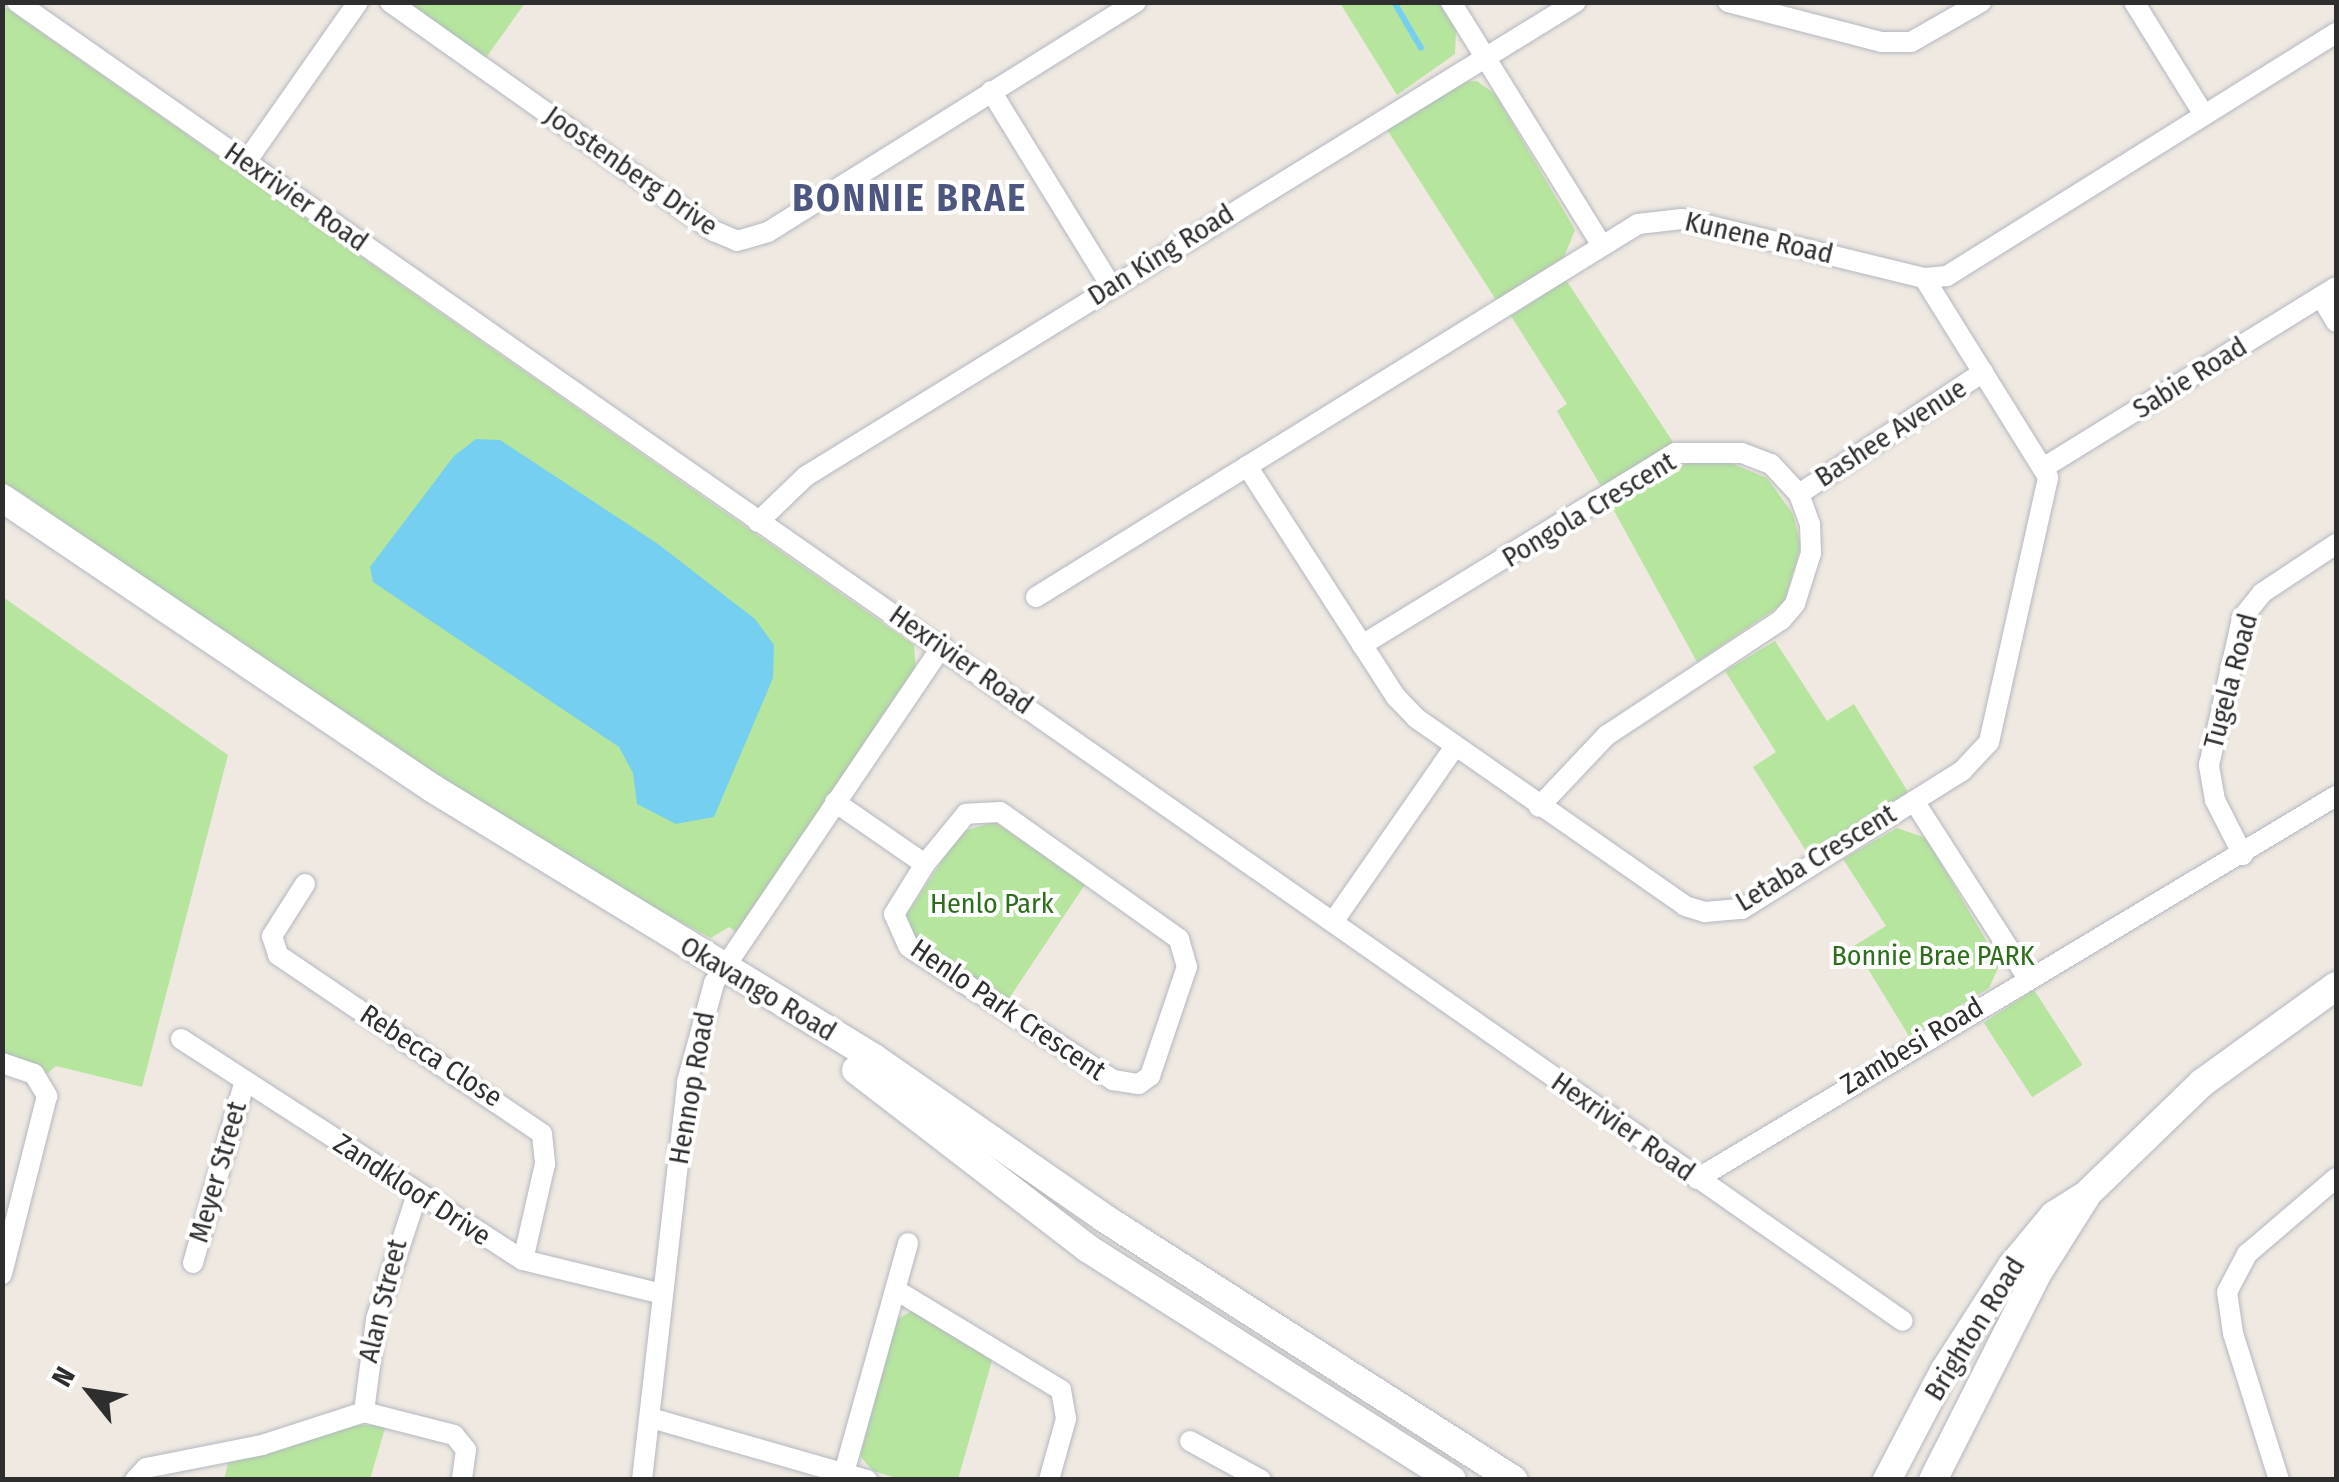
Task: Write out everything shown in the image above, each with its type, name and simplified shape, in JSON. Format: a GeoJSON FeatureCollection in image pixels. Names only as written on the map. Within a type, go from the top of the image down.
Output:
{"type":"FeatureCollection","features":[{"type":"Feature","properties":{"kind":"main road","name":"Okavango Road"},"geometry":{"type":"LineString","coordinates":[[2,498],[871,1079],[1088,1248],[1452,1480]]}},
{"type":"Feature","properties":{"kind":"main road","name":"Okavango Road"},"geometry":{"type":"LineString","coordinates":[[2,511],[719,975],[874,1058],[1104,1218],[1513,1480]]}},
{"type":"Feature","properties":{"kind":"main road","name":"Brighton Road"},"geometry":{"type":"LineString","coordinates":[[1887,1480],[2011,1267],[2054,1215],[2085,1196],[2202,1083],[2336,986]]}},
{"type":"Feature","properties":{"kind":"main road","name":"Brighton Road"},"geometry":{"type":"LineString","coordinates":[[1933,1480],[2038,1274],[2085,1196]]}},
{"type":"Feature","properties":{"kind":"street","name":"Hexrivier Road"},"geometry":{"type":"LineString","coordinates":[[17,2],[1903,1321]]}},
{"type":"Feature","properties":{"kind":"street"},"geometry":{"type":"LineString","coordinates":[[246,162],[358,2]]}},
{"type":"Feature","properties":{"kind":"street","name":"Joostenberg Drive"},"geometry":{"type":"LineString","coordinates":[[390,2],[714,231],[737,241],[768,232],[1136,2]]}},
{"type":"Feature","properties":{"kind":"street"},"geometry":{"type":"LineString","coordinates":[[1451,2],[1602,246]]}},
{"type":"Feature","properties":{"kind":"street","name":"Dan King Road"},"geometry":{"type":"LineString","coordinates":[[758,522],[806,476],[1484,54],[1576,2]]}},
{"type":"Feature","properties":{"kind":"street"},"geometry":{"type":"LineString","coordinates":[[1728,2],[1882,42],[1911,42],[1981,2]]}},
{"type":"Feature","properties":{"kind":"street"},"geometry":{"type":"LineString","coordinates":[[2134,2],[2204,115]]}},
{"type":"Feature","properties":{"kind":"street"},"geometry":{"type":"LineString","coordinates":[[2043,468],[1924,278],[1946,276],[2336,33]]}},
{"type":"Feature","properties":{"kind":"street"},"geometry":{"type":"LineString","coordinates":[[991,91],[1111,286]]}},
{"type":"Feature","properties":{"kind":"street","name":"Kunene Road"},"geometry":{"type":"LineString","coordinates":[[1036,597],[1638,224],[1670,218],[1924,278]]}},
{"type":"Feature","properties":{"kind":"street"},"geometry":{"type":"LineString","coordinates":[[2329,292],[2336,322]]}},
{"type":"Feature","properties":{"kind":"street","name":"Sabie Road"},"geometry":{"type":"LineString","coordinates":[[2043,468],[2329,292]]}},
{"type":"Feature","properties":{"kind":"street","name":"Bashee Avenue"},"geometry":{"type":"LineString","coordinates":[[1798,494],[1984,372]]}},
{"type":"Feature","properties":{"kind":"street","name":"Pongola Crescent"},"geometry":{"type":"LineString","coordinates":[[1362,645],[1675,454],[1742,453],[1771,464],[1798,494]]}},
{"type":"Feature","properties":{"kind":"street","name":"Letaba Crescent"},"geometry":{"type":"LineString","coordinates":[[1247,466],[1396,697],[1454,748],[1684,906],[1716,912],[1742,908],[1977,760],[1989,742],[2048,499],[2043,468]]}},
{"type":"Feature","properties":{"kind":"street"},"geometry":{"type":"LineString","coordinates":[[1539,807],[1608,735],[1781,620],[1795,604],[1811,552],[1810,524],[1798,494]]}},
{"type":"Feature","properties":{"kind":"street","name":"Tugela Road"},"geometry":{"type":"LineString","coordinates":[[2243,855],[2215,800],[2209,766],[2242,618],[2262,593],[2336,544]]}},
{"type":"Feature","properties":{"kind":"street","name":"Hennop Road"},"geometry":{"type":"LineString","coordinates":[[642,1480],[687,1082],[719,975],[942,646]]}},
{"type":"Feature","properties":{"kind":"street"},"geometry":{"type":"LineString","coordinates":[[1332,922],[1454,748]]}},
{"type":"Feature","properties":{"kind":"street","name":"Zambesi Road"},"geometry":{"type":"LineString","coordinates":[[1697,1179],[2027,976],[2243,855],[2336,796]]}},
{"type":"Feature","properties":{"kind":"street"},"geometry":{"type":"LineString","coordinates":[[1914,800],[2027,976]]}},
{"type":"Feature","properties":{"kind":"street"},"geometry":{"type":"LineString","coordinates":[[835,802],[925,864]]}},
{"type":"Feature","properties":{"kind":"street","name":"Henlo Park Crescent"},"geometry":{"type":"LineString","coordinates":[[1000,812],[1179,938],[1187,966],[1150,1076],[1140,1084],[1113,1080],[909,947],[894,914],[925,864],[966,814],[1000,812]]}},
{"type":"Feature","properties":{"kind":"street","name":"Rebecca Close"},"geometry":{"type":"LineString","coordinates":[[305,884],[272,936],[278,955],[542,1134],[544,1164],[524,1260]]}},
{"type":"Feature","properties":{"kind":"street","name":"Zandkloof Drive"},"geometry":{"type":"LineString","coordinates":[[181,1040],[524,1260],[662,1294]]}},
{"type":"Feature","properties":{"kind":"street"},"geometry":{"type":"LineString","coordinates":[[2,1063],[34,1074],[47,1096],[2,1274]]}},
{"type":"Feature","properties":{"kind":"street","name":"Meyer Street"},"geometry":{"type":"LineString","coordinates":[[193,1264],[246,1081]]}},
{"type":"Feature","properties":{"kind":"street"},"geometry":{"type":"LineString","coordinates":[[2280,1480],[2233,1333],[2227,1292],[2247,1254],[2336,1178]]}},
{"type":"Feature","properties":{"kind":"street","name":"Alan Street"},"geometry":{"type":"LineString","coordinates":[[364,1412],[376,1319],[417,1194]]}},
{"type":"Feature","properties":{"kind":"street"},"geometry":{"type":"LineString","coordinates":[[843,1476],[908,1243]]}},
{"type":"Feature","properties":{"kind":"street"},"geometry":{"type":"LineString","coordinates":[[896,1290],[1062,1390],[1066,1418],[1049,1480]]}},
{"type":"Feature","properties":{"kind":"street"},"geometry":{"type":"LineString","coordinates":[[135,1480],[146,1468],[249,1449],[364,1412],[454,1435],[467,1456],[462,1480]]}},
{"type":"Feature","properties":{"kind":"street"},"geometry":{"type":"LineString","coordinates":[[650,1418],[867,1480]]}},
{"type":"Feature","properties":{"kind":"street"},"geometry":{"type":"LineString","coordinates":[[1190,1441],[1256,1478]]}},
{"type":"Feature","properties":{"kind":"green space"},"geometry":{"type":"Polygon","coordinates":[[[405,3],[525,3],[485,59],[405,3]]]}},
{"type":"Feature","properties":{"kind":"green space"},"geometry":{"type":"Polygon","coordinates":[[[1340,3],[1439,3],[1456,30],[1455,54],[1397,95],[1340,3]]]}},
{"type":"Feature","properties":{"kind":"green space"},"geometry":{"type":"Polygon","coordinates":[[[2,5],[914,645],[916,673],[736,932],[729,927],[711,938],[675,919],[670,925],[428,777],[3,484],[2,5]]]}},
{"type":"Feature","properties":{"kind":"green space"},"geometry":{"type":"Polygon","coordinates":[[[1477,81],[1495,94],[1575,230],[1564,257],[1496,300],[1386,128],[1462,82],[1477,81]]]}},
{"type":"Feature","properties":{"kind":"green space"},"geometry":{"type":"Polygon","coordinates":[[[1566,280],[1673,442],[1602,488],[1557,411],[1567,404],[1511,316],[1566,280]]]}},
{"type":"Feature","properties":{"kind":"green space"},"geometry":{"type":"Polygon","coordinates":[[[1692,461],[1726,461],[1767,478],[1793,514],[1801,545],[1784,603],[1697,662],[1612,507],[1653,478],[1692,461]]]}},
{"type":"Feature","properties":{"kind":"green space"},"geometry":{"type":"Polygon","coordinates":[[[3,597],[228,755],[142,1087],[56,1066],[47,1074],[3,1054],[3,597]]]}},
{"type":"Feature","properties":{"kind":"green space"},"geometry":{"type":"Polygon","coordinates":[[[1775,641],[1827,721],[1854,704],[1908,792],[1808,854],[1753,767],[1776,752],[1725,671],[1775,641]]]}},
{"type":"Feature","properties":{"kind":"green space","name":"Henlo Park"},"geometry":{"type":"Polygon","coordinates":[[[994,822],[1086,883],[1006,1003],[915,943],[904,919],[961,832],[994,822]]]}},
{"type":"Feature","properties":{"kind":"green space","name":"Bonnie Brae PARK"},"geometry":{"type":"Polygon","coordinates":[[[1897,828],[1926,838],[2000,964],[1989,988],[1909,1036],[1854,946],[1886,926],[1843,859],[1897,828]]]}},
{"type":"Feature","properties":{"kind":"green space"},"geometry":{"type":"Polygon","coordinates":[[[2034,990],[2082,1065],[2032,1097],[1984,1023],[2034,990]]]}},
{"type":"Feature","properties":{"kind":"green space"},"geometry":{"type":"Polygon","coordinates":[[[914,1310],[993,1357],[958,1479],[900,1479],[873,1471],[860,1456],[897,1319],[914,1310]]]}},
{"type":"Feature","properties":{"kind":"green space"},"geometry":{"type":"Polygon","coordinates":[[[354,1425],[386,1425],[370,1479],[224,1480],[228,1463],[354,1425]]]}},
{"type":"Feature","properties":{"kind":"water"},"geometry":{"type":"Polygon","coordinates":[[[476,439],[500,440],[658,544],[755,619],[774,645],[773,678],[714,817],[676,824],[637,804],[633,773],[619,747],[373,582],[370,567],[454,456],[476,439]]]}},
{"type":"Feature","properties":{"kind":"waterway"},"geometry":{"type":"LineString","coordinates":[[1394,2],[1421,48]]}},
{"type":"Feature","properties":{"kind":"district","name":"BONNIE BRAE"},"geometry":{"type":"Point","coordinates":[910,199]}}]}
